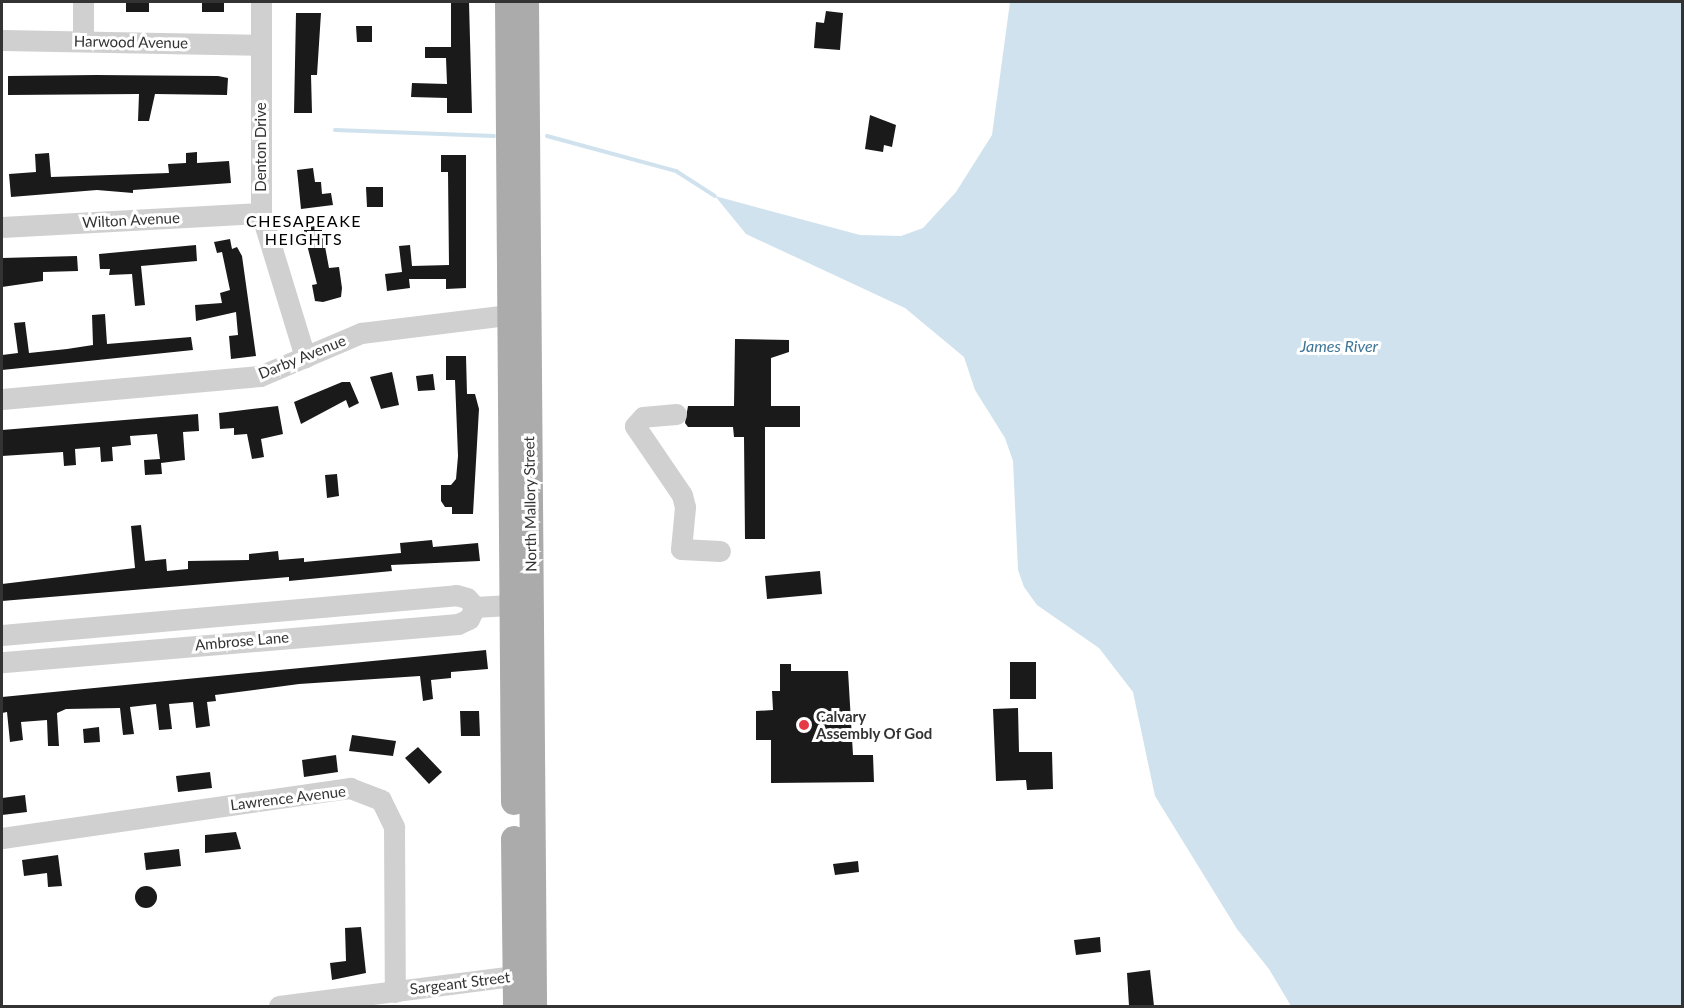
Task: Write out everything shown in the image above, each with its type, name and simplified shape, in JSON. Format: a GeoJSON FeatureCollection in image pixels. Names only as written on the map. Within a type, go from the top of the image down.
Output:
{"type":"FeatureCollection","features":[{"type":"Feature","properties":{"kind":"main road","name":"North Mallory Street"},"geometry":{"type":"LineString","coordinates":[[508,2],[519,313],[525,975],[534,1006]]}},
{"type":"Feature","properties":{"kind":"main road","name":"North Mallory Street"},"geometry":{"type":"LineString","coordinates":[[519,313],[526,2]]}},
{"type":"Feature","properties":{"kind":"main road","name":"North Mallory Street"},"geometry":{"type":"LineString","coordinates":[[516,1006],[525,975]]}},
{"type":"Feature","properties":{"kind":"street"},"geometry":{"type":"LineString","coordinates":[[83,2],[83,40]]}},
{"type":"Feature","properties":{"kind":"street","name":"Denton Drive"},"geometry":{"type":"LineString","coordinates":[[261,2],[261,213],[305,357]]}},
{"type":"Feature","properties":{"kind":"street","name":"Harwood Avenue"},"geometry":{"type":"LineString","coordinates":[[2,40],[261,45]]}},
{"type":"Feature","properties":{"kind":"street","name":"Wilton Avenue"},"geometry":{"type":"LineString","coordinates":[[2,227],[261,213]]}},
{"type":"Feature","properties":{"kind":"street","name":"Darby Avenue"},"geometry":{"type":"LineString","coordinates":[[2,399],[260,376],[361,333],[519,313]]}},
{"type":"Feature","properties":{"kind":"street"},"geometry":{"type":"LineString","coordinates":[[676,414],[643,417],[635,426],[682,495],[685,507],[681,549],[720,551]]}},
{"type":"Feature","properties":{"kind":"street","name":"Ambrose Lane"},"geometry":{"type":"LineString","coordinates":[[2,635],[460,595],[475,607],[521,605]]}},
{"type":"Feature","properties":{"kind":"street"},"geometry":{"type":"LineString","coordinates":[[347,605],[350,632]]}},
{"type":"Feature","properties":{"kind":"street","name":"Ambrose Lane"},"geometry":{"type":"LineString","coordinates":[[2,662],[458,624],[472,615],[475,607]]}},
{"type":"Feature","properties":{"kind":"street"},"geometry":{"type":"LineString","coordinates":[[104,626],[107,653]]}},
{"type":"Feature","properties":{"kind":"street","name":"Lawrence Avenue"},"geometry":{"type":"LineString","coordinates":[[2,838],[350,788],[381,800],[394,827],[394,992]]}},
{"type":"Feature","properties":{"kind":"street","name":"Sargeant Street"},"geometry":{"type":"LineString","coordinates":[[279,1006],[525,975]]}},
{"type":"Feature","properties":{"kind":"water","name":"James River"},"geometry":{"type":"Polygon","coordinates":[[[1010,2],[1682,2],[1682,1006],[1291,1006],[1269,969],[1237,929],[1155,796],[1133,692],[1099,648],[1037,605],[1024,587],[1018,570],[1013,461],[1005,438],[975,390],[964,357],[905,308],[746,234],[715,196],[860,235],[901,236],[923,228],[956,192],[992,135],[1010,2]]]}},
{"type":"Feature","properties":{"kind":"building"},"geometry":{"type":"Polygon","coordinates":[[[126,2],[149,2],[149,12],[126,12],[126,2]]]}},
{"type":"Feature","properties":{"kind":"building"},"geometry":{"type":"Polygon","coordinates":[[[202,2],[224,2],[224,12],[202,12],[202,2]]]}},
{"type":"Feature","properties":{"kind":"building"},"geometry":{"type":"Polygon","coordinates":[[[451,2],[469,2],[472,113],[447,113],[447,98],[411,97],[412,83],[447,84],[446,58],[425,58],[425,47],[451,47],[451,2]]]}},
{"type":"Feature","properties":{"kind":"building"},"geometry":{"type":"Polygon","coordinates":[[[826,11],[843,13],[840,50],[814,48],[816,22],[824,23],[826,11]]]}},
{"type":"Feature","properties":{"kind":"building"},"geometry":{"type":"Polygon","coordinates":[[[296,13],[321,13],[317,75],[311,75],[312,113],[294,113],[296,13]]]}},
{"type":"Feature","properties":{"kind":"building"},"geometry":{"type":"Polygon","coordinates":[[[356,26],[372,26],[372,42],[357,42],[356,26]]]}},
{"type":"Feature","properties":{"kind":"building"},"geometry":{"type":"Polygon","coordinates":[[[8,76],[218,76],[228,78],[227,95],[155,94],[149,121],[138,121],[139,94],[8,95],[8,76]]]}},
{"type":"Feature","properties":{"kind":"building"},"geometry":{"type":"Polygon","coordinates":[[[870,115],[896,125],[892,147],[884,145],[883,152],[865,149],[870,115]]]}},
{"type":"Feature","properties":{"kind":"building"},"geometry":{"type":"Polygon","coordinates":[[[197,152],[197,163],[229,161],[231,183],[133,190],[133,193],[97,190],[11,197],[9,174],[36,172],[35,154],[49,153],[51,177],[169,173],[168,164],[186,163],[186,153],[197,152]]]}},
{"type":"Feature","properties":{"kind":"building"},"geometry":{"type":"Polygon","coordinates":[[[441,155],[466,155],[466,288],[446,289],[446,279],[409,279],[410,288],[387,291],[385,274],[402,272],[399,246],[410,245],[412,266],[449,265],[448,172],[441,172],[441,155]]]}},
{"type":"Feature","properties":{"kind":"building"},"geometry":{"type":"Polygon","coordinates":[[[313,168],[315,182],[321,182],[322,194],[331,193],[333,205],[301,209],[297,170],[313,168]]]}},
{"type":"Feature","properties":{"kind":"building"},"geometry":{"type":"Polygon","coordinates":[[[366,187],[383,187],[383,207],[367,207],[366,187]]]}},
{"type":"Feature","properties":{"kind":"building"},"geometry":{"type":"Polygon","coordinates":[[[321,225],[329,268],[339,267],[342,288],[341,297],[323,302],[315,301],[312,285],[317,284],[304,233],[304,228],[321,225]]]}},
{"type":"Feature","properties":{"kind":"building"},"geometry":{"type":"Polygon","coordinates":[[[230,239],[232,249],[237,247],[242,256],[256,356],[231,359],[229,336],[238,335],[236,312],[196,321],[195,305],[222,303],[220,293],[230,290],[222,252],[217,253],[214,242],[230,239]]]}},
{"type":"Feature","properties":{"kind":"building"},"geometry":{"type":"Polygon","coordinates":[[[196,245],[197,261],[141,266],[145,305],[135,306],[132,274],[109,275],[110,269],[100,269],[99,254],[196,245]]]}},
{"type":"Feature","properties":{"kind":"building"},"geometry":{"type":"Polygon","coordinates":[[[77,256],[78,271],[43,272],[43,281],[2,287],[2,258],[77,256]]]}},
{"type":"Feature","properties":{"kind":"building"},"geometry":{"type":"Polygon","coordinates":[[[105,314],[107,344],[191,337],[193,350],[2,370],[2,355],[18,353],[14,323],[25,322],[29,353],[93,345],[92,315],[105,314]]]}},
{"type":"Feature","properties":{"kind":"building"},"geometry":{"type":"Polygon","coordinates":[[[735,339],[789,340],[789,352],[771,358],[771,406],[800,406],[800,427],[765,427],[765,539],[745,539],[744,437],[734,437],[733,427],[688,427],[685,423],[688,406],[734,406],[735,339]]]}},
{"type":"Feature","properties":{"kind":"building"},"geometry":{"type":"Polygon","coordinates":[[[446,356],[466,356],[467,394],[475,394],[479,409],[473,514],[452,514],[452,507],[445,507],[441,501],[441,485],[451,485],[456,479],[458,456],[455,380],[446,380],[446,356]]]}},
{"type":"Feature","properties":{"kind":"building"},"geometry":{"type":"Polygon","coordinates":[[[392,372],[399,405],[381,409],[370,377],[392,372]]]}},
{"type":"Feature","properties":{"kind":"building"},"geometry":{"type":"Polygon","coordinates":[[[433,374],[435,390],[418,391],[416,376],[433,374]]]}},
{"type":"Feature","properties":{"kind":"building"},"geometry":{"type":"Polygon","coordinates":[[[342,382],[350,382],[359,403],[349,408],[346,400],[301,424],[294,402],[342,382]]]}},
{"type":"Feature","properties":{"kind":"building"},"geometry":{"type":"Polygon","coordinates":[[[278,406],[283,434],[261,439],[264,457],[252,459],[247,434],[234,435],[234,428],[220,429],[219,413],[278,406]]]}},
{"type":"Feature","properties":{"kind":"building"},"geometry":{"type":"Polygon","coordinates":[[[198,414],[199,431],[183,432],[185,460],[161,463],[162,474],[145,475],[144,460],[160,459],[157,434],[130,436],[131,445],[112,447],[113,461],[101,462],[100,447],[75,449],[76,465],[64,466],[63,452],[2,456],[2,430],[198,414]]]}},
{"type":"Feature","properties":{"kind":"building"},"geometry":{"type":"Polygon","coordinates":[[[337,474],[339,496],[327,498],[325,475],[337,474]]]}},
{"type":"Feature","properties":{"kind":"building"},"geometry":{"type":"Polygon","coordinates":[[[141,525],[145,561],[166,559],[167,571],[188,569],[188,561],[249,560],[249,554],[278,551],[279,560],[304,558],[304,562],[401,553],[400,543],[432,540],[433,547],[478,543],[480,561],[391,565],[392,571],[289,581],[289,577],[2,601],[2,584],[135,568],[131,526],[141,525]]]}},
{"type":"Feature","properties":{"kind":"building"},"geometry":{"type":"Polygon","coordinates":[[[820,571],[822,594],[767,599],[765,576],[820,571]]]}},
{"type":"Feature","properties":{"kind":"building"},"geometry":{"type":"Polygon","coordinates":[[[486,650],[488,669],[451,672],[451,678],[431,680],[433,699],[423,701],[420,676],[299,684],[215,695],[216,701],[207,702],[210,726],[196,728],[193,702],[169,704],[172,729],[159,730],[156,704],[130,707],[134,734],[123,735],[120,708],[66,709],[57,713],[59,746],[48,746],[47,720],[21,722],[23,740],[10,742],[7,712],[2,713],[2,697],[486,650]]]}},
{"type":"Feature","properties":{"kind":"building"},"geometry":{"type":"Polygon","coordinates":[[[1010,662],[1036,662],[1036,699],[1010,699],[1010,662]]]}},
{"type":"Feature","properties":{"kind":"building","name":"Calvary Assembly Of God"},"geometry":{"type":"Polygon","coordinates":[[[780,664],[791,664],[791,671],[848,671],[853,755],[873,755],[874,782],[771,783],[771,740],[756,740],[756,711],[773,710],[772,691],[780,691],[780,664]]]}},
{"type":"Feature","properties":{"kind":"building"},"geometry":{"type":"Polygon","coordinates":[[[1018,708],[1019,752],[1052,752],[1053,789],[1027,790],[1026,780],[996,781],[993,709],[1018,708]]]}},
{"type":"Feature","properties":{"kind":"building"},"geometry":{"type":"Polygon","coordinates":[[[460,711],[479,711],[480,736],[461,736],[460,711]]]}},
{"type":"Feature","properties":{"kind":"building"},"geometry":{"type":"Polygon","coordinates":[[[99,727],[100,742],[84,743],[83,729],[99,727]]]}},
{"type":"Feature","properties":{"kind":"building"},"geometry":{"type":"Polygon","coordinates":[[[352,735],[396,741],[393,756],[349,751],[352,735]]]}},
{"type":"Feature","properties":{"kind":"building"},"geometry":{"type":"Polygon","coordinates":[[[418,747],[442,772],[429,784],[405,758],[418,747]]]}},
{"type":"Feature","properties":{"kind":"building"},"geometry":{"type":"Polygon","coordinates":[[[336,755],[338,772],[304,777],[302,760],[336,755]]]}},
{"type":"Feature","properties":{"kind":"building"},"geometry":{"type":"Polygon","coordinates":[[[210,772],[212,788],[178,792],[176,776],[210,772]]]}},
{"type":"Feature","properties":{"kind":"building"},"geometry":{"type":"Polygon","coordinates":[[[25,795],[27,812],[2,815],[2,798],[25,795]]]}},
{"type":"Feature","properties":{"kind":"building"},"geometry":{"type":"Polygon","coordinates":[[[236,832],[241,849],[205,853],[205,835],[236,832]]]}},
{"type":"Feature","properties":{"kind":"building"},"geometry":{"type":"Polygon","coordinates":[[[179,849],[181,866],[146,870],[144,853],[179,849]]]}},
{"type":"Feature","properties":{"kind":"building"},"geometry":{"type":"Polygon","coordinates":[[[58,855],[62,886],[48,887],[47,873],[24,876],[22,860],[58,855]]]}},
{"type":"Feature","properties":{"kind":"building"},"geometry":{"type":"Polygon","coordinates":[[[858,861],[859,872],[835,875],[833,864],[858,861]]]}},
{"type":"Feature","properties":{"kind":"building"},"geometry":{"type":"Polygon","coordinates":[[[146,886],[156,893],[157,897],[150,907],[146,908],[136,901],[135,897],[142,887],[146,886]]]}},
{"type":"Feature","properties":{"kind":"building"},"geometry":{"type":"Polygon","coordinates":[[[361,927],[366,973],[332,980],[330,963],[346,961],[345,928],[361,927]]]}},
{"type":"Feature","properties":{"kind":"building"},"geometry":{"type":"Polygon","coordinates":[[[1100,937],[1101,952],[1076,955],[1074,940],[1100,937]]]}},
{"type":"Feature","properties":{"kind":"building"},"geometry":{"type":"Polygon","coordinates":[[[1150,970],[1154,1006],[1129,1006],[1127,973],[1150,970]]]}},
{"type":"Feature","properties":{"kind":"waterway"},"geometry":{"type":"LineString","coordinates":[[335,130],[494,136]]}},
{"type":"Feature","properties":{"kind":"waterway"},"geometry":{"type":"LineString","coordinates":[[547,136],[676,171],[715,196]]}},
{"type":"Feature","properties":{"kind":"place","name":"Calvary Assembly Of God"},"geometry":{"type":"Point","coordinates":[804,725]}},
{"type":"Feature","properties":{"kind":"district","name":"CHESAPEAKE HEIGHTS"},"geometry":{"type":"Point","coordinates":[304,230]}}]}
